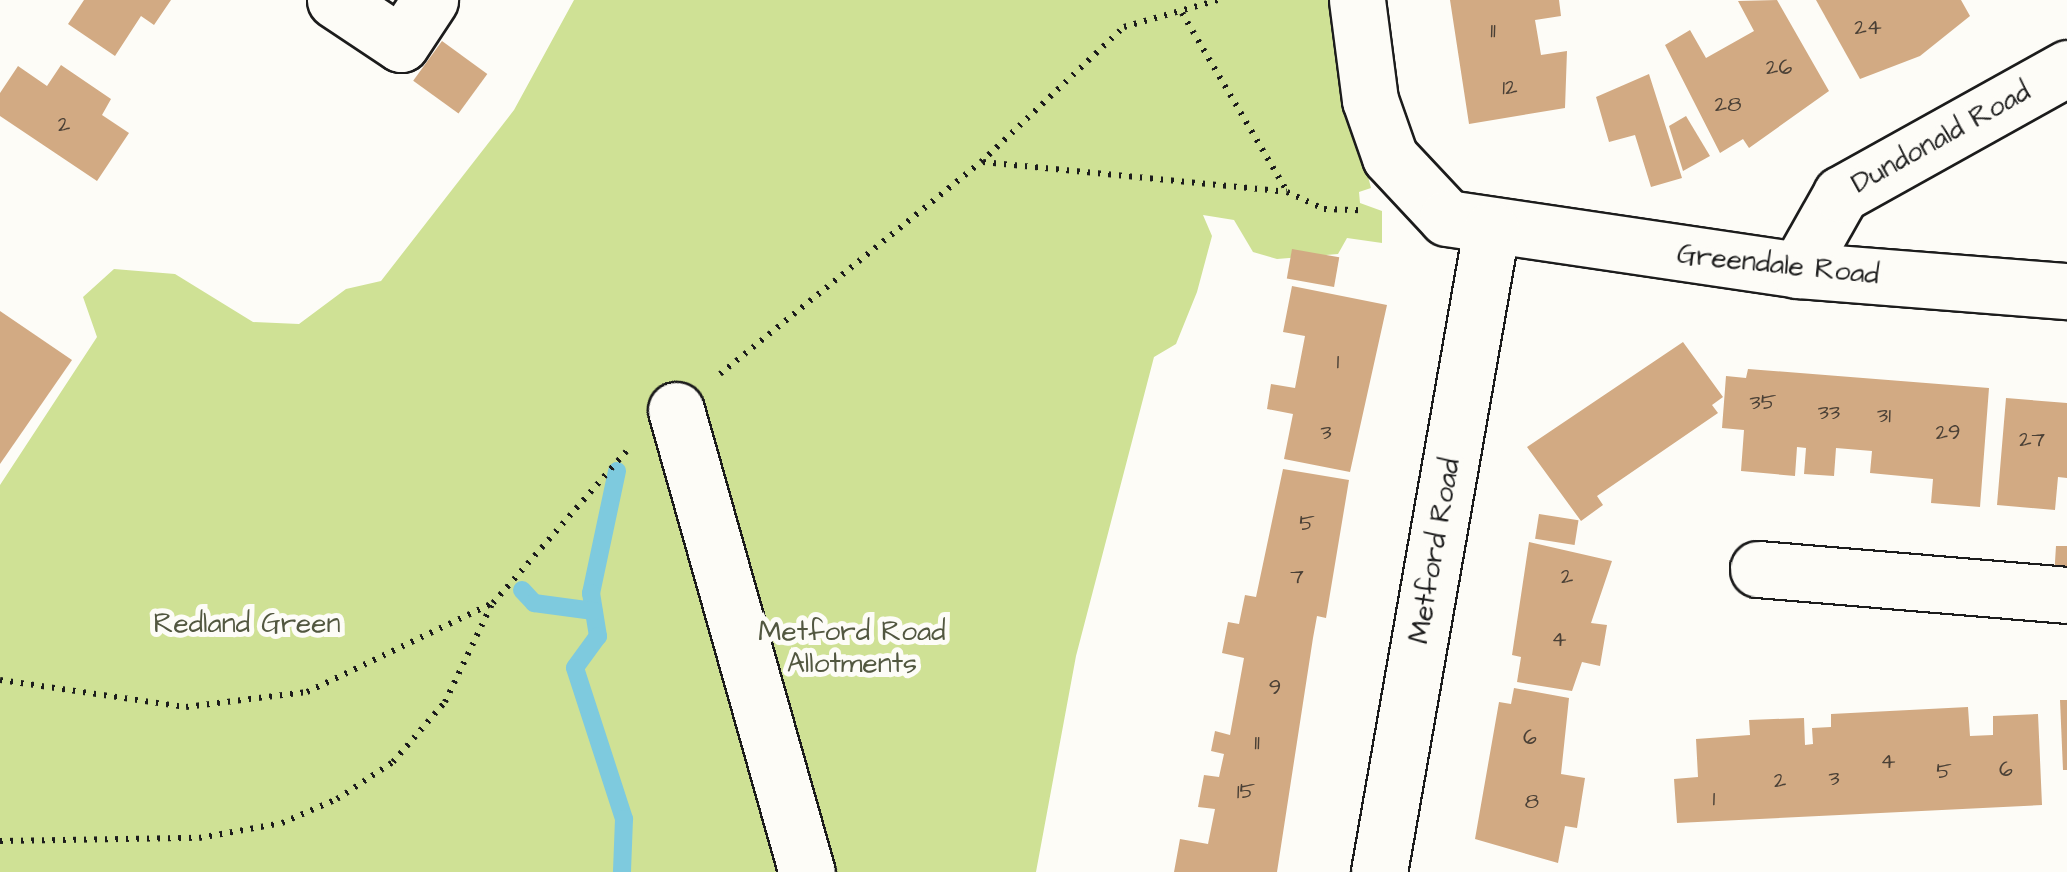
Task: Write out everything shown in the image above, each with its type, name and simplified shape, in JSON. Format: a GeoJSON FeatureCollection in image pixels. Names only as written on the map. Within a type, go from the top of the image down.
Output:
{"type":"FeatureCollection","features":[{"type":"Feature","properties":{"kind":"street"},"geometry":{"type":"LineString","coordinates":[[335,0],[401,44],[430,0]]}},
{"type":"Feature","properties":{"kind":"street","name":"Greendale Road"},"geometry":{"type":"LineString","coordinates":[[1356,0],[1370,100],[1390,157],[1448,218],[1490,230],[1798,270],[2067,291]]}},
{"type":"Feature","properties":{"kind":"street","name":"Dundonald Road"},"geometry":{"type":"LineString","coordinates":[[1798,270],[1841,194],[2067,68]]}},
{"type":"Feature","properties":{"kind":"street","name":"Metford Road"},"geometry":{"type":"LineString","coordinates":[[1379,872],[1490,230]]}},
{"type":"Feature","properties":{"kind":"street"},"geometry":{"type":"LineString","coordinates":[[676,410],[808,872]]}},
{"type":"Feature","properties":{"kind":"street"},"geometry":{"type":"LineString","coordinates":[[1758,569],[2067,596]]}},
{"type":"Feature","properties":{"kind":"path"},"geometry":{"type":"LineString","coordinates":[[0,841],[199,838],[282,823],[337,799],[393,762],[445,702],[493,603],[606,467],[982,162],[1124,27],[1218,0]]}},
{"type":"Feature","properties":{"kind":"path"},"geometry":{"type":"LineString","coordinates":[[982,162],[1288,192],[1182,12]]}},
{"type":"Feature","properties":{"kind":"path"},"geometry":{"type":"LineString","coordinates":[[0,680],[95,700],[249,706],[307,692],[493,603]]}},
{"type":"Feature","properties":{"kind":"green space","name":"Redland Green"},"geometry":{"type":"Polygon","coordinates":[[[574,0],[1337,0],[1335,48],[1371,188],[1359,192],[1360,203],[1382,211],[1382,243],[1347,238],[1338,254],[1277,259],[1253,252],[1234,220],[1203,215],[1212,236],[1197,292],[1176,344],[1154,357],[1076,656],[1036,872],[0,872],[0,485],[97,337],[83,297],[114,269],[175,274],[253,322],[299,324],[346,289],[381,281],[514,110],[574,0]]]}},
{"type":"Feature","properties":{"kind":"building"},"geometry":{"type":"Polygon","coordinates":[[[84,0],[171,0],[154,25],[141,16],[115,56],[68,24],[84,0]]]}},
{"type":"Feature","properties":{"kind":"building"},"geometry":{"type":"Polygon","coordinates":[[[1450,0],[1559,0],[1561,16],[1535,20],[1541,55],[1567,51],[1565,108],[1469,124],[1450,0]]]}},
{"type":"Feature","properties":{"kind":"building"},"geometry":{"type":"Polygon","coordinates":[[[1777,0],[1829,91],[1749,148],[1743,139],[1720,153],[1665,45],[1690,30],[1706,58],[1754,31],[1738,1],[1777,0]]]}},
{"type":"Feature","properties":{"kind":"building"},"geometry":{"type":"Polygon","coordinates":[[[1816,0],[1961,0],[1970,16],[1920,56],[1860,79],[1816,0]]]}},
{"type":"Feature","properties":{"kind":"building"},"geometry":{"type":"Polygon","coordinates":[[[442,41],[487,74],[459,114],[413,81],[442,41]]]}},
{"type":"Feature","properties":{"kind":"building"},"geometry":{"type":"Polygon","coordinates":[[[61,65],[111,99],[102,115],[129,133],[97,181],[0,116],[0,93],[18,66],[47,86],[61,65]]]}},
{"type":"Feature","properties":{"kind":"building"},"geometry":{"type":"Polygon","coordinates":[[[1649,74],[1682,178],[1651,187],[1635,135],[1609,142],[1596,97],[1649,74]]]}},
{"type":"Feature","properties":{"kind":"building"},"geometry":{"type":"Polygon","coordinates":[[[1686,116],[1710,156],[1683,171],[1669,126],[1686,116]]]}},
{"type":"Feature","properties":{"kind":"building"},"geometry":{"type":"Polygon","coordinates":[[[1292,249],[1339,257],[1334,287],[1287,279],[1292,249]]]}},
{"type":"Feature","properties":{"kind":"building"},"geometry":{"type":"Polygon","coordinates":[[[1292,286],[1387,305],[1350,472],[1284,459],[1293,414],[1267,409],[1271,384],[1295,388],[1305,336],[1283,332],[1292,286]]]}},
{"type":"Feature","properties":{"kind":"building"},"geometry":{"type":"Polygon","coordinates":[[[0,311],[72,360],[0,464],[0,311]]]}},
{"type":"Feature","properties":{"kind":"building"},"geometry":{"type":"Polygon","coordinates":[[[1683,342],[1723,397],[1712,405],[1718,413],[1597,496],[1603,505],[1581,521],[1527,447],[1683,342]]]}},
{"type":"Feature","properties":{"kind":"building"},"geometry":{"type":"Polygon","coordinates":[[[1748,369],[1989,388],[1980,507],[1931,503],[1933,479],[1870,473],[1872,451],[1836,448],[1834,476],[1804,474],[1806,448],[1797,447],[1795,476],[1741,471],[1744,430],[1722,428],[1726,376],[1746,378],[1748,369]]]}},
{"type":"Feature","properties":{"kind":"building"},"geometry":{"type":"Polygon","coordinates":[[[2006,398],[2067,403],[2067,478],[2058,477],[2055,510],[1997,505],[2006,398]]]}},
{"type":"Feature","properties":{"kind":"building"},"geometry":{"type":"Polygon","coordinates":[[[1283,469],[1349,480],[1326,618],[1317,616],[1277,872],[1174,872],[1180,839],[1208,844],[1215,809],[1198,807],[1204,775],[1219,777],[1224,754],[1211,751],[1215,731],[1230,735],[1244,658],[1222,653],[1228,622],[1239,624],[1245,595],[1256,597],[1283,469]]]}},
{"type":"Feature","properties":{"kind":"building"},"geometry":{"type":"Polygon","coordinates":[[[1539,514],[1579,520],[1575,545],[1535,539],[1539,514]]]}},
{"type":"Feature","properties":{"kind":"building"},"geometry":{"type":"Polygon","coordinates":[[[1529,542],[1612,561],[1591,623],[1607,625],[1600,666],[1582,662],[1572,691],[1517,682],[1521,657],[1512,655],[1529,542]]]}},
{"type":"Feature","properties":{"kind":"building"},"geometry":{"type":"Polygon","coordinates":[[[2056,546],[2067,546],[2067,580],[2054,579],[2056,546]]]}},
{"type":"Feature","properties":{"kind":"building"},"geometry":{"type":"Polygon","coordinates":[[[1514,688],[1569,698],[1561,774],[1585,778],[1577,828],[1565,826],[1558,863],[1475,839],[1499,702],[1511,704],[1514,688]]]}},
{"type":"Feature","properties":{"kind":"building"},"geometry":{"type":"Polygon","coordinates":[[[2060,700],[2067,700],[2067,770],[2063,770],[2060,700]]]}},
{"type":"Feature","properties":{"kind":"building"},"geometry":{"type":"Polygon","coordinates":[[[1968,707],[1970,736],[1993,735],[1993,716],[2038,714],[2042,805],[1677,823],[1674,779],[1698,777],[1696,739],[1750,735],[1749,720],[1804,718],[1805,745],[1813,744],[1812,728],[1831,727],[1831,714],[1968,707]]]}},
{"type":"Feature","properties":{"kind":"waterway"},"geometry":{"type":"LineString","coordinates":[[617,471],[591,593],[598,636],[575,668],[624,819],[622,872]]}},
{"type":"Feature","properties":{"kind":"waterway"},"geometry":{"type":"LineString","coordinates":[[522,590],[534,603],[593,611]]}},
{"type":"Feature","properties":{"kind":"park label","name":"Metford Road Allotments"},"geometry":{"type":"Point","coordinates":[852,648]}}]}
